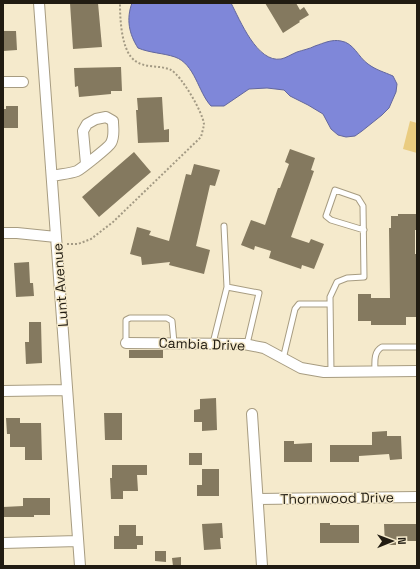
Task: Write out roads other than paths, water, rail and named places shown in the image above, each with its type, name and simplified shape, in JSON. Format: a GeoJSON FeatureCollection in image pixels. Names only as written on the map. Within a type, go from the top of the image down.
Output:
{"type":"FeatureCollection","features":[{"type":"Feature","properties":{"kind":"street","name":"Lunt Avenue"},"geometry":{"type":"LineString","coordinates":[[39,3],[80,566]]}},
{"type":"Feature","properties":{"kind":"street"},"geometry":{"type":"LineString","coordinates":[[3,82],[23,82]]}},
{"type":"Feature","properties":{"kind":"street"},"geometry":{"type":"LineString","coordinates":[[52,176],[78,171],[86,164]]}},
{"type":"Feature","properties":{"kind":"street"},"geometry":{"type":"LineString","coordinates":[[3,233],[56,237]]}},
{"type":"Feature","properties":{"kind":"street","name":"Cambia Drive"},"geometry":{"type":"LineString","coordinates":[[126,343],[247,344],[264,348],[301,368],[324,372],[417,372]]}},
{"type":"Feature","properties":{"kind":"street"},"geometry":{"type":"LineString","coordinates":[[3,391],[67,390]]}},
{"type":"Feature","properties":{"kind":"street"},"geometry":{"type":"LineString","coordinates":[[252,414],[262,566]]}},
{"type":"Feature","properties":{"kind":"street","name":"Thornwood Drive"},"geometry":{"type":"LineString","coordinates":[[258,499],[417,497]]}},
{"type":"Feature","properties":{"kind":"street"},"geometry":{"type":"LineString","coordinates":[[3,543],[78,541]]}},
{"type":"Feature","properties":{"kind":"lane"},"geometry":{"type":"LineString","coordinates":[[331,372],[330,297],[337,282],[347,278],[364,277],[364,230],[363,206],[358,198],[335,190],[326,216],[331,220],[364,230]]}},
{"type":"Feature","properties":{"kind":"lane"},"geometry":{"type":"LineString","coordinates":[[212,343],[227,287],[224,226]]}},
{"type":"Feature","properties":{"kind":"lane"},"geometry":{"type":"LineString","coordinates":[[227,287],[259,293],[247,344]]}},
{"type":"Feature","properties":{"kind":"lane"},"geometry":{"type":"LineString","coordinates":[[283,359],[295,309],[299,304],[330,304]]}},
{"type":"Feature","properties":{"kind":"lane"},"geometry":{"type":"LineString","coordinates":[[126,343],[126,320],[130,318],[167,318],[172,321],[174,343]]}},
{"type":"Feature","properties":{"kind":"lane"},"geometry":{"type":"LineString","coordinates":[[375,372],[375,354],[378,349],[382,347],[417,347]]}},
{"type":"Feature","properties":{"kind":"water"},"geometry":{"type":"Polygon","coordinates":[[[132,3],[231,3],[250,39],[264,54],[272,58],[281,59],[328,42],[345,42],[353,47],[361,58],[368,64],[393,76],[397,84],[396,92],[389,108],[382,115],[355,136],[346,137],[338,135],[331,129],[323,114],[290,96],[284,90],[267,88],[249,89],[224,106],[211,106],[192,72],[182,61],[175,57],[138,48],[132,37],[129,26],[129,15],[132,3]]]}}]}
